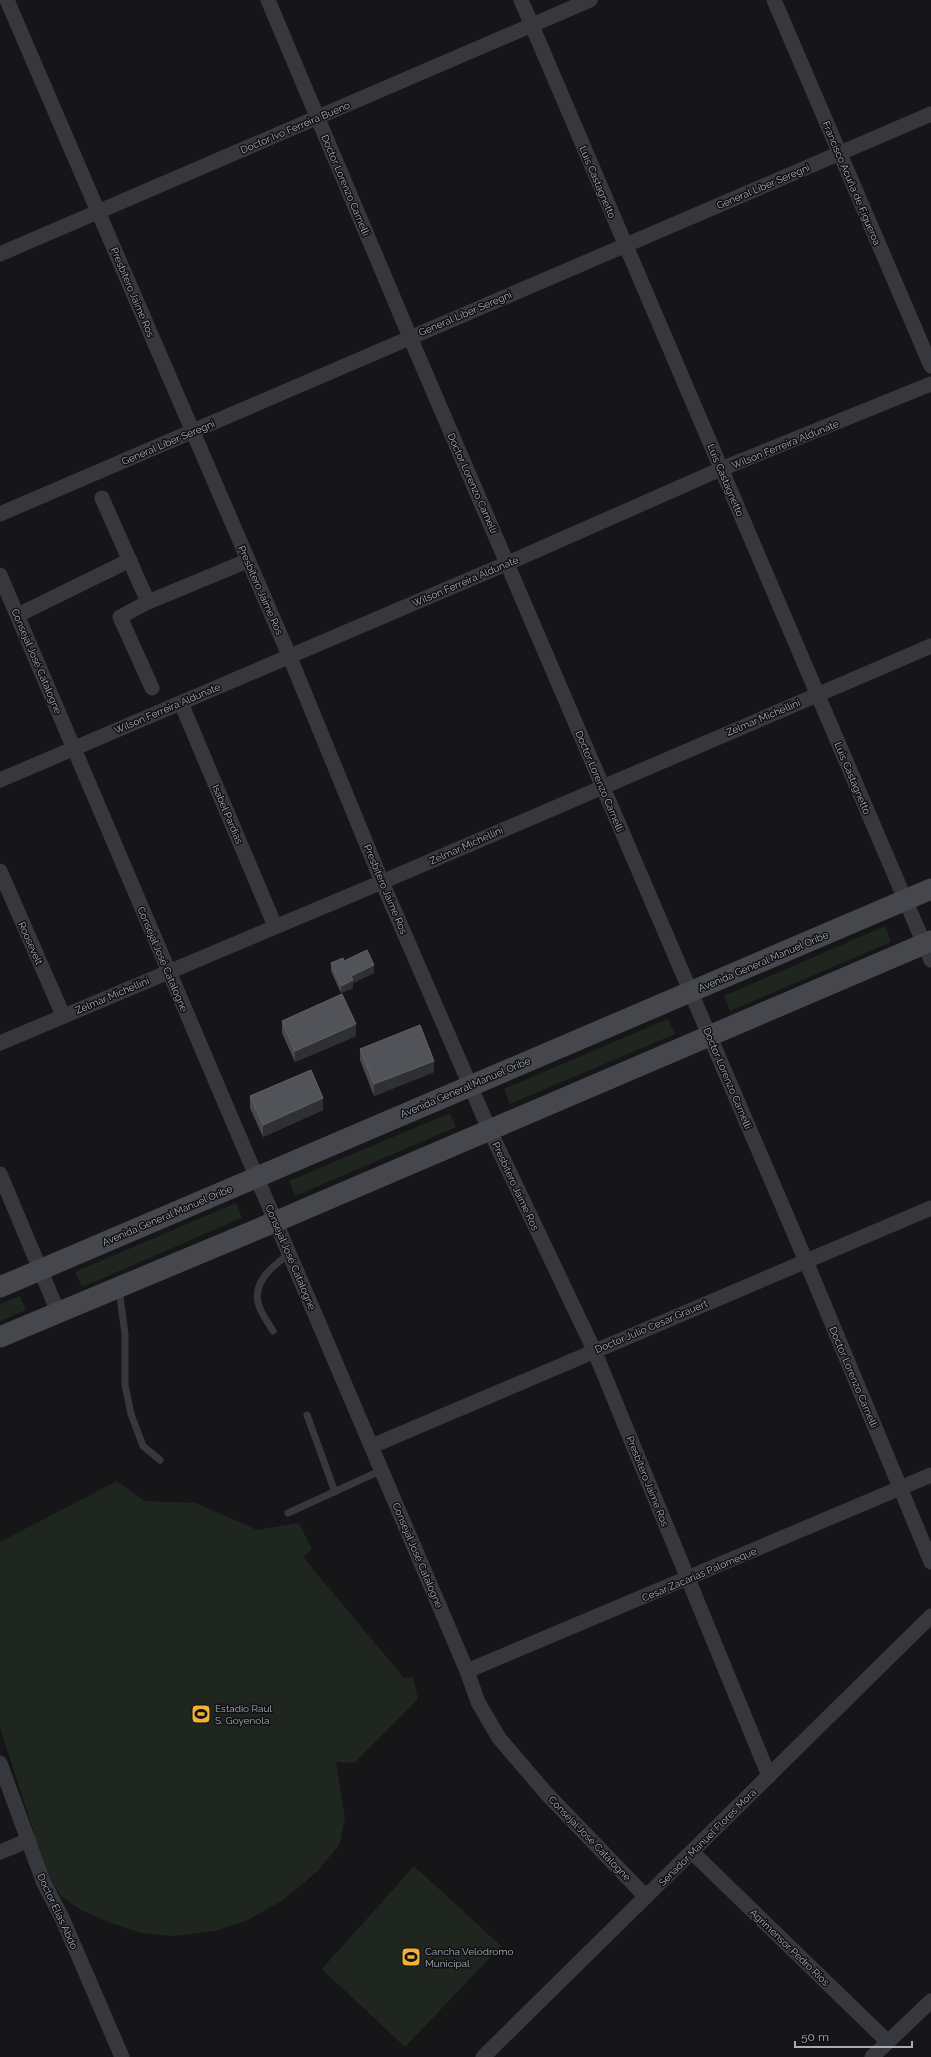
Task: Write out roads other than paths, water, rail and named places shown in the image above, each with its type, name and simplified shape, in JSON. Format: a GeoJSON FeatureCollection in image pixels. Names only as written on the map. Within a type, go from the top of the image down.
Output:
{"type":"FeatureCollection","features":[{"type":"Feature","properties":{"kind":"main road","name":"Avenida General Manuel Oribe"},"geometry":{"type":"LineString","coordinates":[[0,1287],[471,1084],[931,890]]}},
{"type":"Feature","properties":{"kind":"main road"},"geometry":{"type":"LineString","coordinates":[[0,1337],[118,1286],[277,1221],[489,1129],[710,1036],[929,948]]}},
{"type":"Feature","properties":{"kind":"street","name":"Doctor Lorenzo Carnelli"},"geometry":{"type":"LineString","coordinates":[[268,0],[410,337],[806,1261],[931,1562]]}},
{"type":"Feature","properties":{"kind":"street","name":"Luis Castagnetto"},"geometry":{"type":"LineString","coordinates":[[521,0],[817,694],[906,900],[929,948]]}},
{"type":"Feature","properties":{"kind":"street","name":"Doctor Ivo Ferreira Bueno"},"geometry":{"type":"LineString","coordinates":[[0,254],[590,0]]}},
{"type":"Feature","properties":{"kind":"street","name":"Francisco Acuña de Figueroa"},"geometry":{"type":"LineString","coordinates":[[774,0],[931,366]]}},
{"type":"Feature","properties":{"kind":"street","name":"Presbítero Jaime Ros"},"geometry":{"type":"LineString","coordinates":[[7,2],[99,211],[247,560],[289,655],[382,882],[471,1084],[489,1129],[594,1350],[769,1776]]}},
{"type":"Feature","properties":{"kind":"street","name":"General Líber Seregni"},"geometry":{"type":"LineString","coordinates":[[0,514],[931,114]]}},
{"type":"Feature","properties":{"kind":"street","name":"Wilson Ferreira Aldunate"},"geometry":{"type":"LineString","coordinates":[[0,780],[182,703],[289,655],[508,563],[721,469],[931,384]]}},
{"type":"Feature","properties":{"kind":"street"},"geometry":{"type":"LineString","coordinates":[[102,498],[148,602]]}},
{"type":"Feature","properties":{"kind":"street"},"geometry":{"type":"LineString","coordinates":[[18,616],[130,560]]}},
{"type":"Feature","properties":{"kind":"street"},"geometry":{"type":"LineString","coordinates":[[152,688],[120,617],[148,602],[247,560]]}},
{"type":"Feature","properties":{"kind":"street","name":"Consejal José Catalogne"},"geometry":{"type":"LineString","coordinates":[[0,575],[168,972],[256,1177],[277,1221],[467,1671],[478,1702],[499,1738],[546,1793],[646,1897]]}},
{"type":"Feature","properties":{"kind":"street","name":"Zelmar Michellini"},"geometry":{"type":"LineString","coordinates":[[0,1043],[63,1015],[382,882],[602,786],[931,646]]}},
{"type":"Feature","properties":{"kind":"street","name":"Isabel Pardias"},"geometry":{"type":"LineString","coordinates":[[182,703],[275,926]]}},
{"type":"Feature","properties":{"kind":"street","name":"Roosevelt"},"geometry":{"type":"LineString","coordinates":[[0,871],[63,1015]]}},
{"type":"Feature","properties":{"kind":"street"},"geometry":{"type":"LineString","coordinates":[[0,1174],[58,1312]]}},
{"type":"Feature","properties":{"kind":"street","name":"Doctor Julio Cesar Grauert"},"geometry":{"type":"LineString","coordinates":[[372,1446],[594,1350],[931,1208]]}},
{"type":"Feature","properties":{"kind":"street","name":"Cesar Zacarias Palomeque"},"geometry":{"type":"LineString","coordinates":[[467,1671],[688,1579],[931,1475]]}},
{"type":"Feature","properties":{"kind":"street","name":"Senador Manuel Flores Mora"},"geometry":{"type":"LineString","coordinates":[[483,2057],[931,1616]]}},
{"type":"Feature","properties":{"kind":"street","name":"Doctor Elías Abdo"},"geometry":{"type":"LineString","coordinates":[[0,1763],[43,1881],[63,1920],[122,2057]]}},
{"type":"Feature","properties":{"kind":"street"},"geometry":{"type":"LineString","coordinates":[[0,1852],[29,1840]]}},
{"type":"Feature","properties":{"kind":"street","name":"Agrimensor Pedro Ríos"},"geometry":{"type":"LineString","coordinates":[[692,1852],[888,2042]]}},
{"type":"Feature","properties":{"kind":"street"},"geometry":{"type":"LineString","coordinates":[[872,2057],[931,2001]]}},
{"type":"Feature","properties":{"kind":"lane"},"geometry":{"type":"LineString","coordinates":[[273,1332],[259,1306],[258,1288],[268,1270],[290,1253]]}},
{"type":"Feature","properties":{"kind":"lane"},"geometry":{"type":"LineString","coordinates":[[118,1286],[125,1334],[125,1385],[131,1414],[143,1446],[160,1460]]}},
{"type":"Feature","properties":{"kind":"lane"},"geometry":{"type":"LineString","coordinates":[[307,1414],[335,1492]]}},
{"type":"Feature","properties":{"kind":"lane"},"geometry":{"type":"LineString","coordinates":[[288,1513],[382,1470]]}},
{"type":"Feature","properties":{"kind":"place","name":"Estadio Raul S. Goyenola"},"geometry":{"type":"Point","coordinates":[201,1714]}},
{"type":"Feature","properties":{"kind":"place","name":"Cancha Velódromo Municipal"},"geometry":{"type":"Point","coordinates":[411,1957]}}]}
